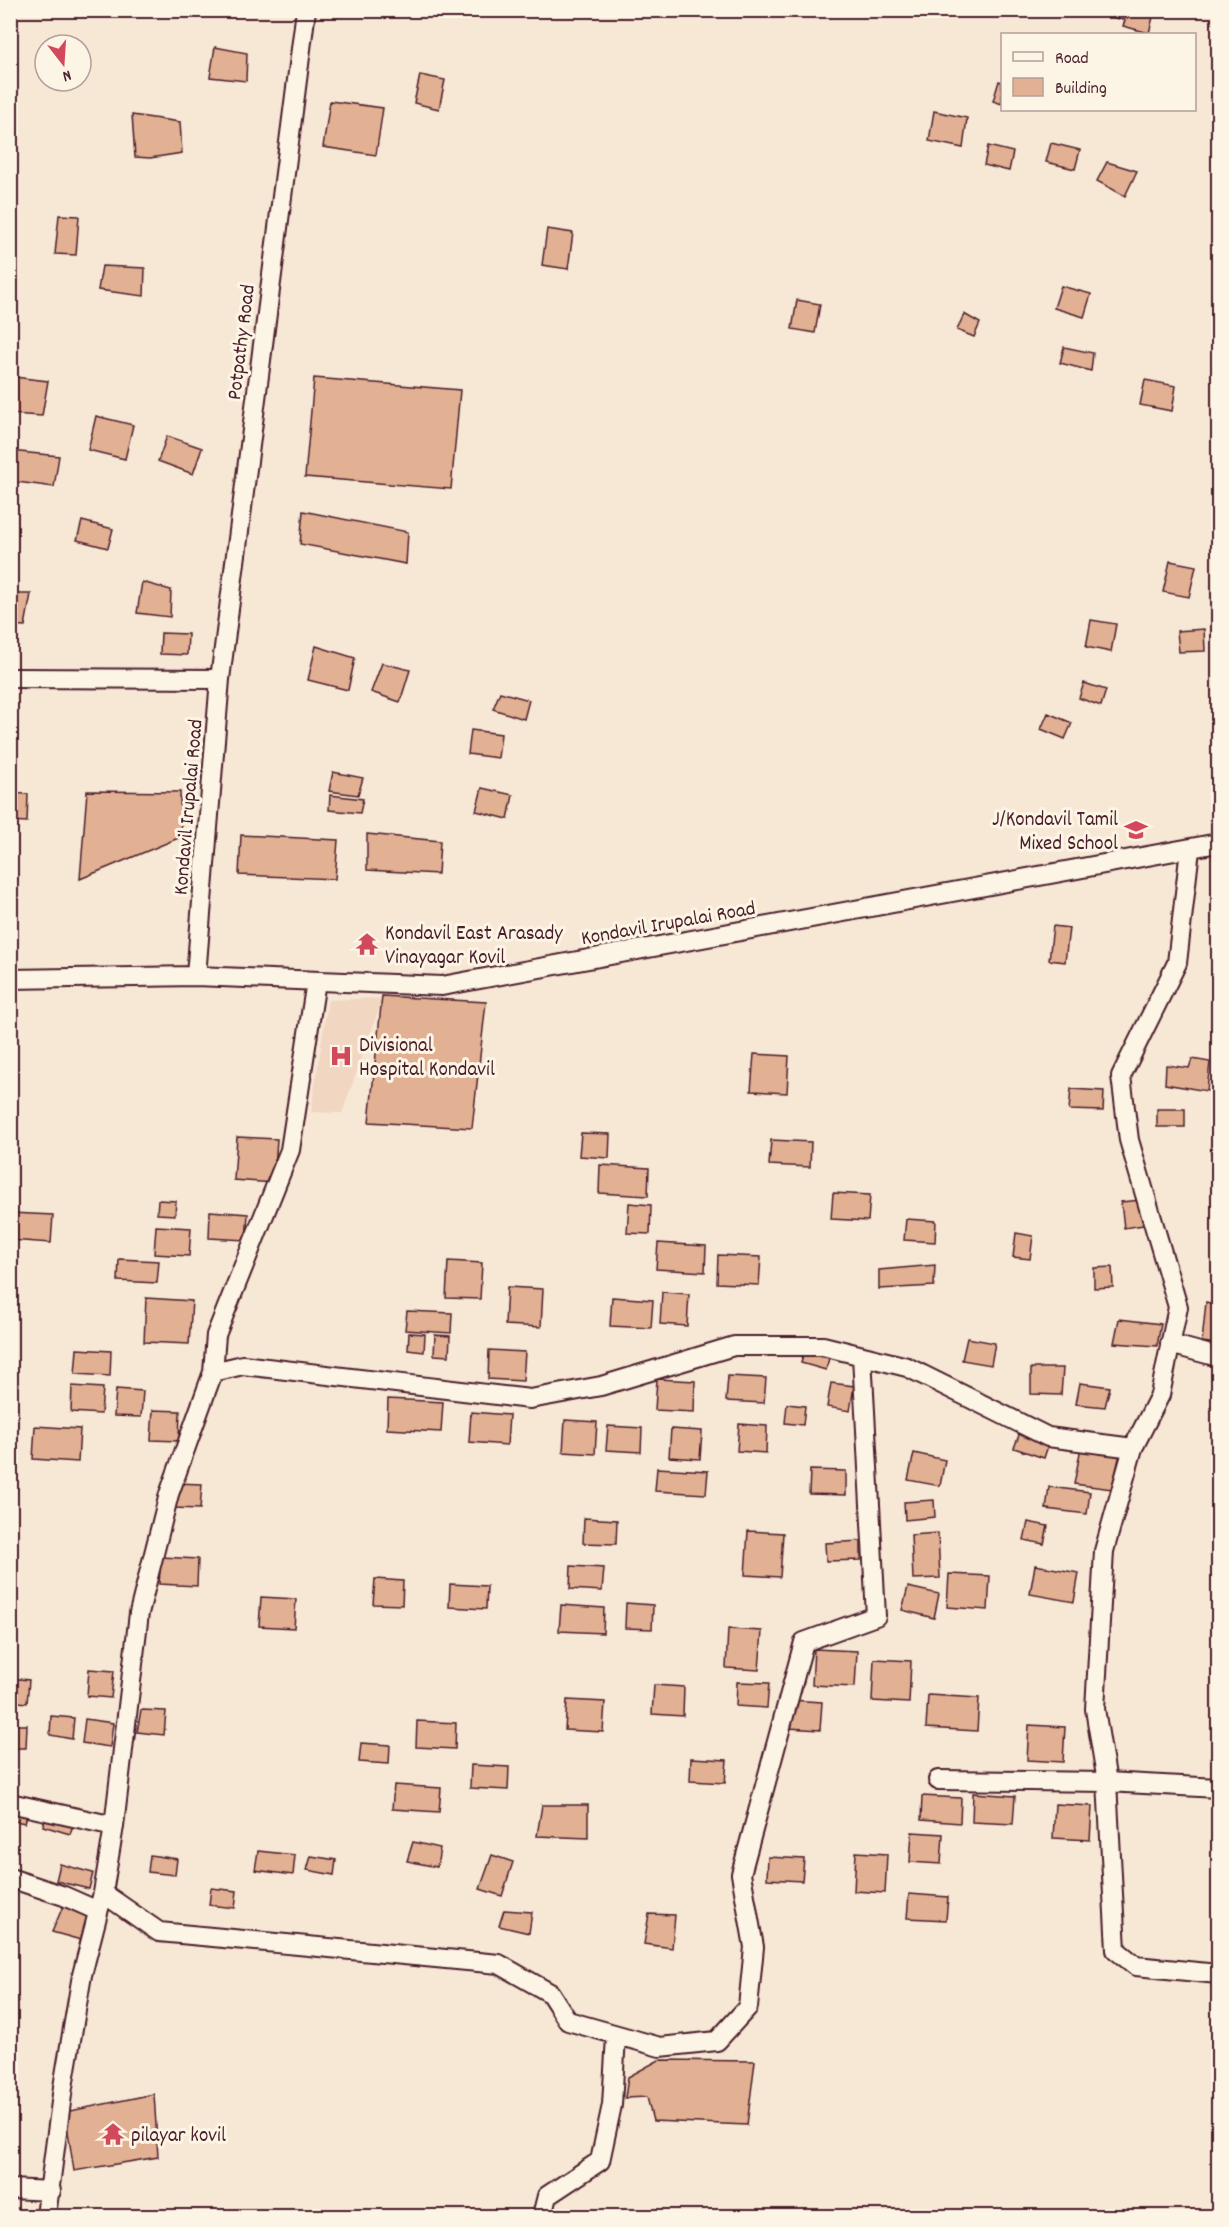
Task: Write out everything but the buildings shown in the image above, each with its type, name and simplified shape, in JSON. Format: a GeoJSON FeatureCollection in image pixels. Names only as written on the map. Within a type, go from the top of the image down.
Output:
{"type":"FeatureCollection","features":[{"type":"Feature","properties":{"kind":"street","name":"Potpathy Road"},"geometry":{"type":"LineString","coordinates":[[220,678],[306,10]]}},
{"type":"Feature","properties":{"kind":"street"},"geometry":{"type":"LineString","coordinates":[[10,678],[220,678]]}},
{"type":"Feature","properties":{"kind":"street","name":"Kondavil Irupalai Road"},"geometry":{"type":"LineString","coordinates":[[220,678],[196,976],[442,986],[1218,843]]}},
{"type":"Feature","properties":{"kind":"street"},"geometry":{"type":"LineString","coordinates":[[1190,849],[1177,963],[1121,1076],[1129,1140],[1178,1307],[1160,1395],[1133,1448],[1104,1551],[1095,1709],[1107,1782],[1116,1950],[1136,1966],[1218,1974]]}},
{"type":"Feature","properties":{"kind":"street"},"geometry":{"type":"LineString","coordinates":[[10,979],[196,976]]}},
{"type":"Feature","properties":{"kind":"street"},"geometry":{"type":"LineString","coordinates":[[46,2217],[63,2087],[82,1975],[101,1902],[114,1826],[139,1613],[169,1494],[213,1372],[216,1335],[290,1150],[316,981]]}},
{"type":"Feature","properties":{"kind":"street"},"geometry":{"type":"LineString","coordinates":[[1170,1344],[1218,1357]]}},
{"type":"Feature","properties":{"kind":"street"},"geometry":{"type":"LineString","coordinates":[[213,1372],[243,1365],[530,1399],[601,1386],[734,1346],[823,1346],[907,1367],[1048,1437],[1133,1448]]}},
{"type":"Feature","properties":{"kind":"street"},"geometry":{"type":"LineString","coordinates":[[10,1878],[64,1896],[101,1902],[159,1932],[499,1964],[550,1993],[568,2021],[660,2048],[717,2041],[748,2007],[754,1947],[741,1874],[804,1642],[876,1616],[862,1356]]}},
{"type":"Feature","properties":{"kind":"street"},"geometry":{"type":"LineString","coordinates":[[938,1780],[1107,1782],[1218,1788]]}},
{"type":"Feature","properties":{"kind":"street"},"geometry":{"type":"LineString","coordinates":[[10,1803],[114,1826]]}},
{"type":"Feature","properties":{"kind":"street"},"geometry":{"type":"LineString","coordinates":[[542,2217],[547,2196],[600,2161],[612,2104],[616,2036]]}},
{"type":"Feature","properties":{"kind":"street"},"geometry":{"type":"LineString","coordinates":[[10,2189],[51,2191]]}},
{"type":"Feature","properties":{"kind":"shaded area","name":"Divisional Hospital Kondavil"},"geometry":{"type":"Polygon","coordinates":[[[383,998],[342,1113],[311,1112],[328,1000],[383,998]]]}},
{"type":"Feature","properties":{"kind":"place","name":"J/Kondavil Tamil Mixed School"},"geometry":{"type":"Point","coordinates":[1136,830]}},
{"type":"Feature","properties":{"kind":"place","name":"Kondavil East Arasady Vinayagar Kovil"},"geometry":{"type":"Point","coordinates":[367,944]}},
{"type":"Feature","properties":{"kind":"place","name":"Divisional Hospital Kondavil"},"geometry":{"type":"Point","coordinates":[341,1056]}},
{"type":"Feature","properties":{"kind":"place","name":"pilayar kovil"},"geometry":{"type":"Point","coordinates":[113,2134]}}]}
